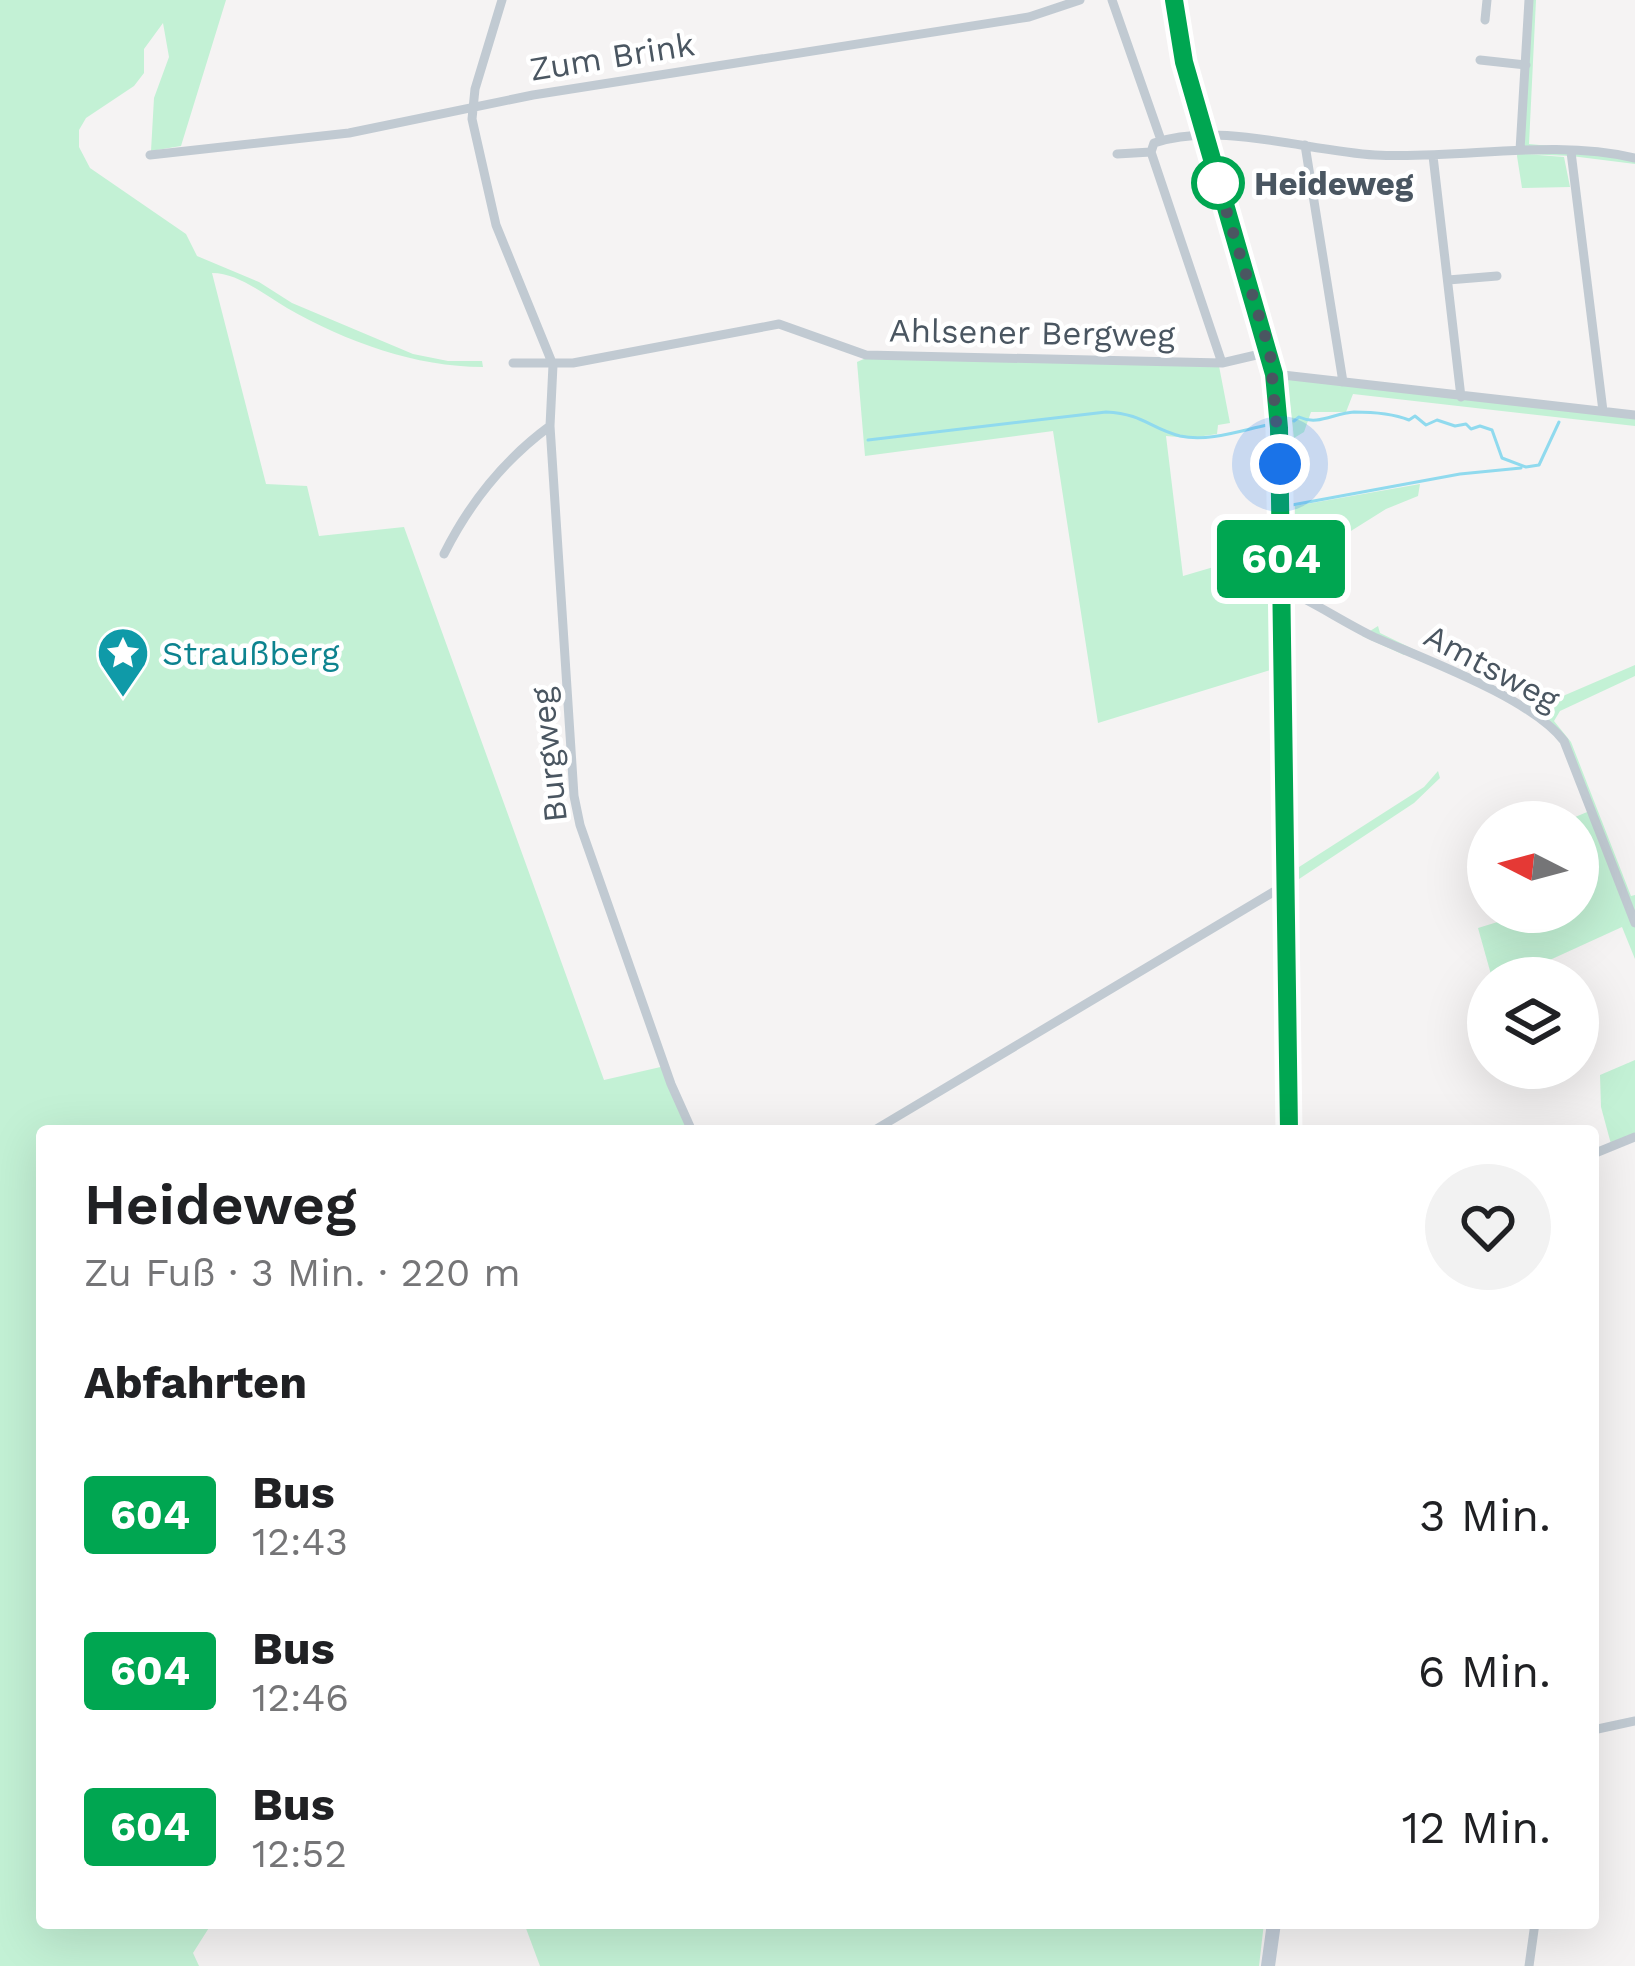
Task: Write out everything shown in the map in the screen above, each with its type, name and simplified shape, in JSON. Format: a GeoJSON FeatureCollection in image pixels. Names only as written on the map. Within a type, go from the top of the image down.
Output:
{"type":"FeatureCollection","features":[{"type":"Feature","properties":{"kind":"main road"},"geometry":{"type":"LineString","coordinates":[[1174,0],[1204,137],[1274,374],[1279,428],[1289,1125]]}},
{"type":"Feature","properties":{"kind":"main road"},"geometry":{"type":"LineString","coordinates":[[1268,1966],[1273,1929]]}},
{"type":"Feature","properties":{"kind":"street","name":"Burgweg"},"geometry":{"type":"LineString","coordinates":[[502,0],[473,107],[473,131],[496,225],[553,364],[550,426],[574,796],[670,1084],[689,1125]]}},
{"type":"Feature","properties":{"kind":"street","name":"Zum Brink"},"geometry":{"type":"LineString","coordinates":[[150,154],[349,133],[473,107],[1029,17],[1080,0]]}},
{"type":"Feature","properties":{"kind":"street"},"geometry":{"type":"LineString","coordinates":[[1112,0],[1161,140]]}},
{"type":"Feature","properties":{"kind":"street"},"geometry":{"type":"LineString","coordinates":[[1485,20],[1486,0]]}},
{"type":"Feature","properties":{"kind":"street"},"geometry":{"type":"LineString","coordinates":[[1520,150],[1529,0]]}},
{"type":"Feature","properties":{"kind":"street"},"geometry":{"type":"LineString","coordinates":[[1480,60],[1526,64]]}},
{"type":"Feature","properties":{"kind":"street"},"geometry":{"type":"LineString","coordinates":[[1222,363],[1151,152],[1154,143],[1204,137],[1373,154],[1433,156],[1520,150],[1635,158]]}},
{"type":"Feature","properties":{"kind":"street"},"geometry":{"type":"LineString","coordinates":[[1305,146],[1343,382]]}},
{"type":"Feature","properties":{"kind":"street"},"geometry":{"type":"LineString","coordinates":[[1117,154],[1151,152]]}},
{"type":"Feature","properties":{"kind":"street"},"geometry":{"type":"LineString","coordinates":[[1571,152],[1603,411]]}},
{"type":"Feature","properties":{"kind":"street"},"geometry":{"type":"LineString","coordinates":[[1433,156],[1461,397]]}},
{"type":"Feature","properties":{"kind":"street"},"geometry":{"type":"LineString","coordinates":[[1448,280],[1496,276]]}},
{"type":"Feature","properties":{"kind":"street","name":"Ahlsener Bergweg"},"geometry":{"type":"LineString","coordinates":[[513,363],[553,364],[779,324],[866,355],[1222,363],[1270,352]]}},
{"type":"Feature","properties":{"kind":"street"},"geometry":{"type":"LineString","coordinates":[[1274,374],[1635,415]]}},
{"type":"Feature","properties":{"kind":"street"},"geometry":{"type":"LineString","coordinates":[[444,554],[467,510],[531,440],[550,426]]}},
{"type":"Feature","properties":{"kind":"street","name":"Amtsweg"},"geometry":{"type":"LineString","coordinates":[[1282,588],[1550,725],[1564,741],[1635,923]]}},
{"type":"Feature","properties":{"kind":"street"},"geometry":{"type":"LineString","coordinates":[[883,1125],[1286,884]]}},
{"type":"Feature","properties":{"kind":"street"},"geometry":{"type":"LineString","coordinates":[[1599,1152],[1635,1137]]}},
{"type":"Feature","properties":{"kind":"street"},"geometry":{"type":"LineString","coordinates":[[1599,1729],[1635,1721]]}},
{"type":"Feature","properties":{"kind":"street"},"geometry":{"type":"LineString","coordinates":[[1529,1966],[1534,1929]]}},
{"type":"Feature","properties":{"kind":"green space"},"geometry":{"type":"Polygon","coordinates":[[[0,0],[226,0],[181,146],[151,151],[154,98],[169,57],[163,23],[144,49],[144,73],[134,86],[86,118],[79,130],[79,147],[90,168],[186,234],[197,256],[413,354],[482,361],[483,367],[432,363],[357,342],[242,281],[212,273],[266,484],[307,486],[319,536],[404,527],[604,1080],[665,1066],[687,1125],[36,1125],[36,1929],[208,1929],[193,1953],[199,1966],[0,1966],[0,0]]]}},
{"type":"Feature","properties":{"kind":"green space"},"geometry":{"type":"Polygon","coordinates":[[[1528,0],[1536,0],[1529,144],[1635,154],[1635,164],[1571,156],[1525,154],[1564,157],[1570,187],[1522,188],[1517,156],[1528,0]]]}},
{"type":"Feature","properties":{"kind":"green space"},"geometry":{"type":"Polygon","coordinates":[[[866,358],[1219,366],[1230,423],[1218,425],[1217,434],[1166,436],[1183,576],[1274,555],[1274,669],[1098,723],[1053,431],[865,456],[857,362],[866,358]]]}},
{"type":"Feature","properties":{"kind":"green space"},"geometry":{"type":"Polygon","coordinates":[[[1287,379],[1635,418],[1635,426],[1353,394],[1346,412],[1311,412],[1304,432],[1294,438],[1287,379]]]}},
{"type":"Feature","properties":{"kind":"green space"},"geometry":{"type":"Polygon","coordinates":[[[1420,484],[1418,496],[1386,509],[1295,566],[1295,506],[1420,484]]]}},
{"type":"Feature","properties":{"kind":"green space"},"geometry":{"type":"Polygon","coordinates":[[[1378,626],[1380,633],[1535,708],[1635,665],[1635,676],[1560,711],[1554,721],[1571,742],[1594,801],[1589,801],[1568,744],[1542,717],[1404,650],[1404,655],[1362,636],[1378,626]]]}},
{"type":"Feature","properties":{"kind":"green space"},"geometry":{"type":"Polygon","coordinates":[[[1438,771],[1440,778],[1414,803],[1299,879],[1299,867],[1424,787],[1438,771]]]}},
{"type":"Feature","properties":{"kind":"green space"},"geometry":{"type":"Polygon","coordinates":[[[1599,814],[1631,896],[1635,895],[1635,959],[1622,927],[1556,957],[1486,957],[1479,933],[1599,933],[1599,814]]]}},
{"type":"Feature","properties":{"kind":"green space"},"geometry":{"type":"Polygon","coordinates":[[[1635,1060],[1635,1136],[1611,1144],[1601,1107],[1600,1075],[1635,1060]]]}},
{"type":"Feature","properties":{"kind":"green space"},"geometry":{"type":"Polygon","coordinates":[[[526,1929],[1263,1929],[1259,1966],[540,1966],[526,1929]]]}},
{"type":"Feature","properties":{"kind":"waterway"},"geometry":{"type":"LineString","coordinates":[[868,440],[1106,412],[1129,415],[1169,433],[1201,438],[1267,425]]}},
{"type":"Feature","properties":{"kind":"waterway"},"geometry":{"type":"LineString","coordinates":[[1294,421],[1361,412],[1409,420],[1415,416],[1426,425],[1437,420],[1471,429],[1480,426],[1492,430],[1502,458],[1526,467],[1539,465],[1559,422]]}},
{"type":"Feature","properties":{"kind":"waterway"},"geometry":{"type":"LineString","coordinates":[[1292,505],[1460,474],[1521,468]]}},
{"type":"Feature","properties":{"kind":"bus line","name":"604"},"geometry":{"type":"LineString","coordinates":[[1174,0],[1204,137],[1274,374],[1283,611],[1289,1125]]}},
{"type":"Feature","properties":{"kind":"place","name":"Heideweg"},"geometry":{"type":"Point","coordinates":[1218,183]}},
{"type":"Feature","properties":{"kind":"place","name":"Straußberg"},"geometry":{"type":"Point","coordinates":[123,699]}},
{"type":"Feature","properties":{"kind":"route"},"geometry":{"type":"LineString","coordinates":[[1218,183],[1216,177],[1270,352],[1280,464]]}}]}
